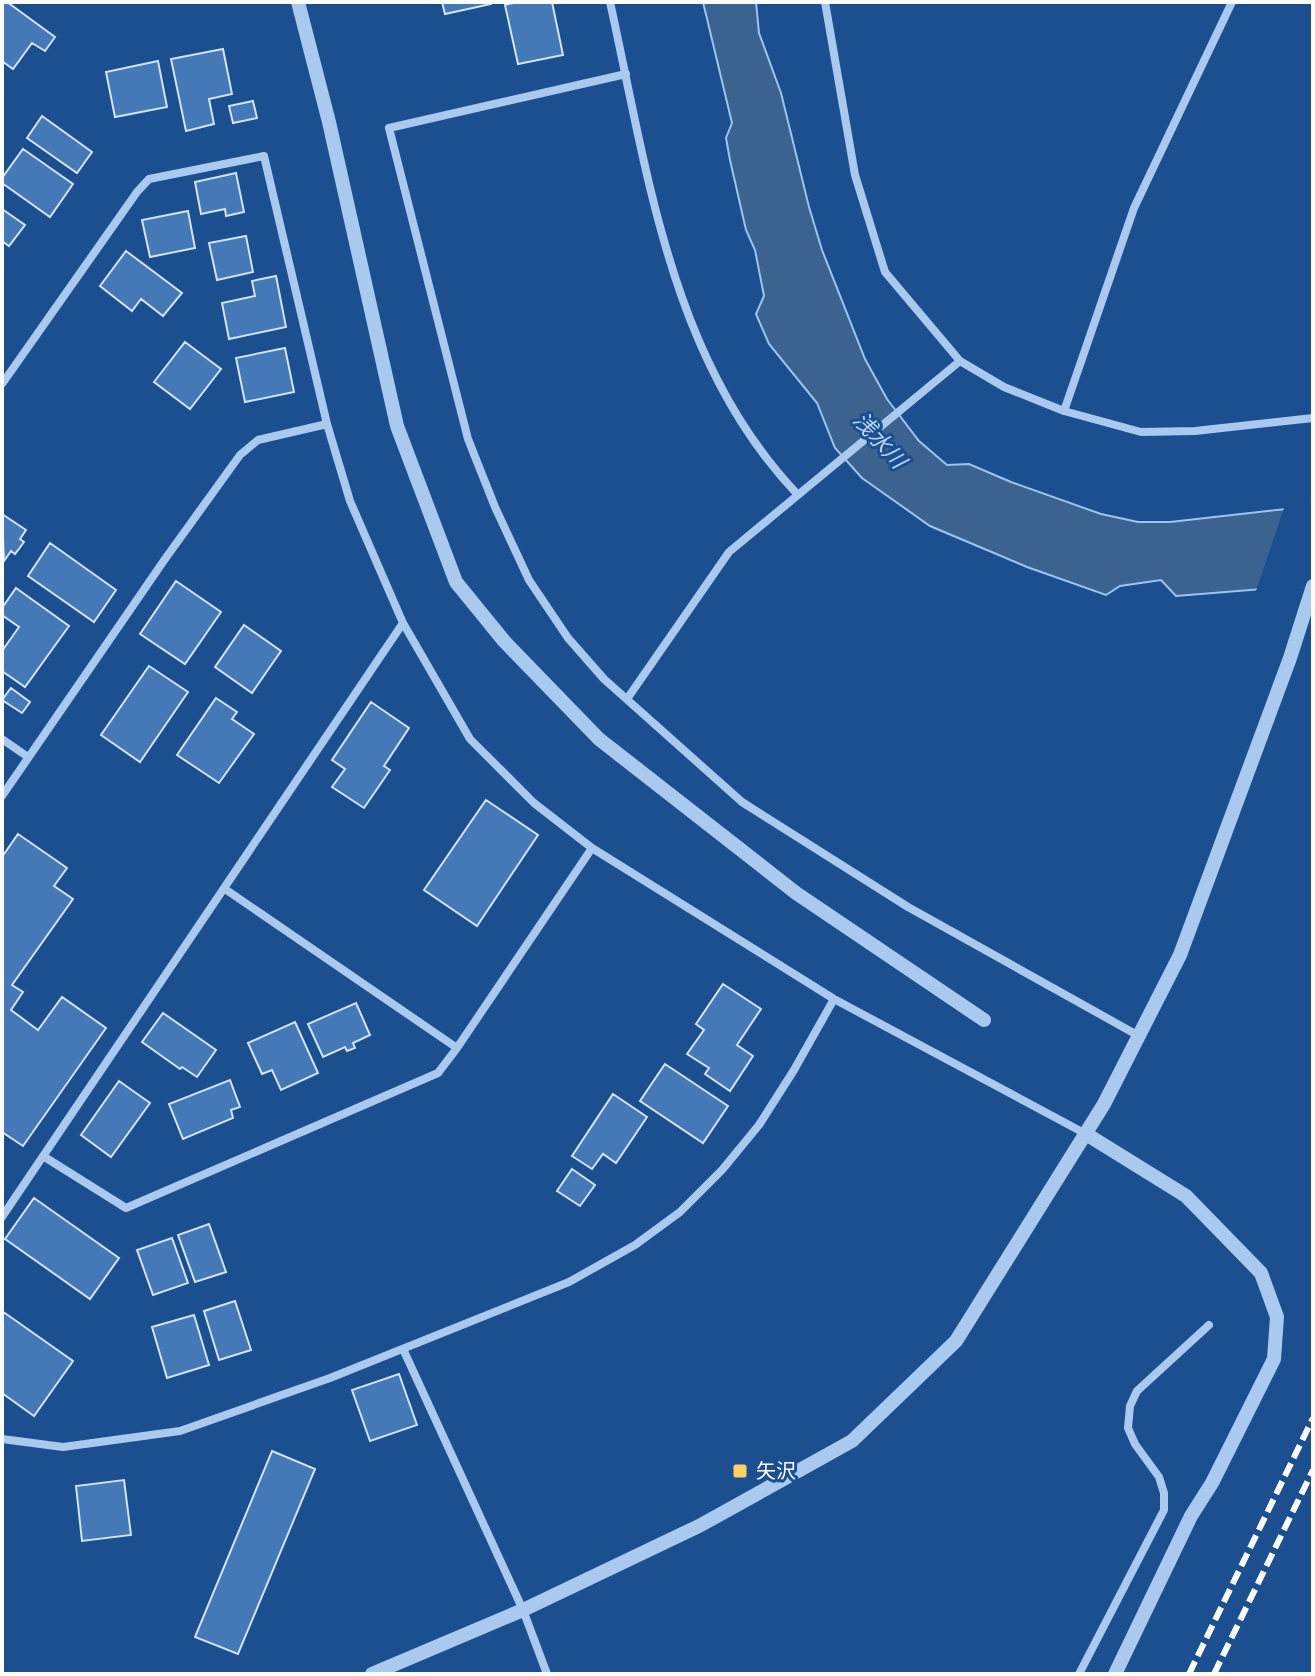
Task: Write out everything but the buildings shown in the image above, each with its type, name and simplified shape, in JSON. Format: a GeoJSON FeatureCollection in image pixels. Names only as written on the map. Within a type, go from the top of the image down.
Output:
{"type":"FeatureCollection","features":[{"type":"Feature","properties":{"kind":"street"},"geometry":{"type":"LineString","coordinates":[[298,2],[329,122],[397,426],[456,582],[504,641],[599,739],[796,893],[984,1020]]}},
{"type":"Feature","properties":{"kind":"street"},"geometry":{"type":"LineString","coordinates":[[610,2],[666,253],[686,311],[712,373],[736,416],[774,469],[798,495]]}},
{"type":"Feature","properties":{"kind":"street"},"geometry":{"type":"LineString","coordinates":[[825,2],[855,175],[885,272],[960,361],[1004,387],[1064,411],[1141,432],[1195,431],[1313,418]]}},
{"type":"Feature","properties":{"kind":"street"},"geometry":{"type":"LineString","coordinates":[[1064,411],[1134,208],[1232,2]]}},
{"type":"Feature","properties":{"kind":"street"},"geometry":{"type":"LineString","coordinates":[[626,74],[389,128],[468,439],[529,580],[568,638],[604,679],[742,802],[908,907],[1139,1036]]}},
{"type":"Feature","properties":{"kind":"street"},"geometry":{"type":"LineString","coordinates":[[2,384],[149,179],[264,156],[327,424],[350,501],[403,623],[470,739],[534,803],[592,848],[834,999],[1086,1134],[1186,1196],[1261,1273],[1277,1317],[1274,1359],[1212,1483],[1191,1516],[1115,1674]]}},
{"type":"Feature","properties":{"kind":"street"},"geometry":{"type":"LineString","coordinates":[[627,699],[729,552],[960,361]]}},
{"type":"Feature","properties":{"kind":"street"},"geometry":{"type":"LineString","coordinates":[[2,796],[240,455],[258,440],[327,424]]}},
{"type":"Feature","properties":{"kind":"street"},"geometry":{"type":"LineString","coordinates":[[372,1674],[523,1610],[699,1526],[852,1441],[956,1341],[1104,1104],[1180,955],[1290,658],[1311,592]]}},
{"type":"Feature","properties":{"kind":"street"},"geometry":{"type":"LineString","coordinates":[[2,1217],[403,623]]}},
{"type":"Feature","properties":{"kind":"street"},"geometry":{"type":"LineString","coordinates":[[2,739],[28,757]]}},
{"type":"Feature","properties":{"kind":"street"},"geometry":{"type":"LineString","coordinates":[[43,1156],[126,1208],[438,1073],[592,848]]}},
{"type":"Feature","properties":{"kind":"street"},"geometry":{"type":"LineString","coordinates":[[225,889],[457,1048]]}},
{"type":"Feature","properties":{"kind":"street"},"geometry":{"type":"LineString","coordinates":[[2,1439],[63,1447],[180,1431],[403,1349],[569,1282],[635,1245],[680,1212],[722,1170],[759,1125],[834,999]]}},
{"type":"Feature","properties":{"kind":"street"},"geometry":{"type":"LineString","coordinates":[[1079,1674],[1164,1510],[1164,1493],[1159,1477],[1135,1444],[1128,1428],[1130,1406],[1137,1391],[1209,1325]]}},
{"type":"Feature","properties":{"kind":"street"},"geometry":{"type":"LineString","coordinates":[[403,1349],[523,1610],[547,1674]]}},
{"type":"Feature","properties":{"kind":"water","name":"浅水川"},"geometry":{"type":"Polygon","coordinates":[[[703,2],[756,2],[759,33],[781,93],[822,250],[865,359],[887,399],[919,441],[947,465],[969,464],[1101,514],[1138,522],[1170,522],[1313,506],[1313,585],[1176,596],[1161,580],[1120,586],[1106,595],[1027,567],[930,526],[862,478],[835,448],[817,403],[769,344],[756,314],[764,296],[755,250],[746,230],[730,160],[726,138],[732,123],[703,2]]]}},
{"type":"Feature","properties":{"kind":"pier"},"geometry":{"type":"Polygon","coordinates":[[[1313,502],[1313,589],[1255,594],[1285,505],[1313,502]]]}},
{"type":"Feature","properties":{"kind":"railway"},"geometry":{"type":"LineString","coordinates":[[1189,1674],[1313,1418]]}},
{"type":"Feature","properties":{"kind":"railway"},"geometry":{"type":"LineString","coordinates":[[1214,1674],[1313,1470]]}},
{"type":"Feature","properties":{"kind":"place","name":"矢沢"},"geometry":{"type":"Point","coordinates":[740,1471]}}]}
